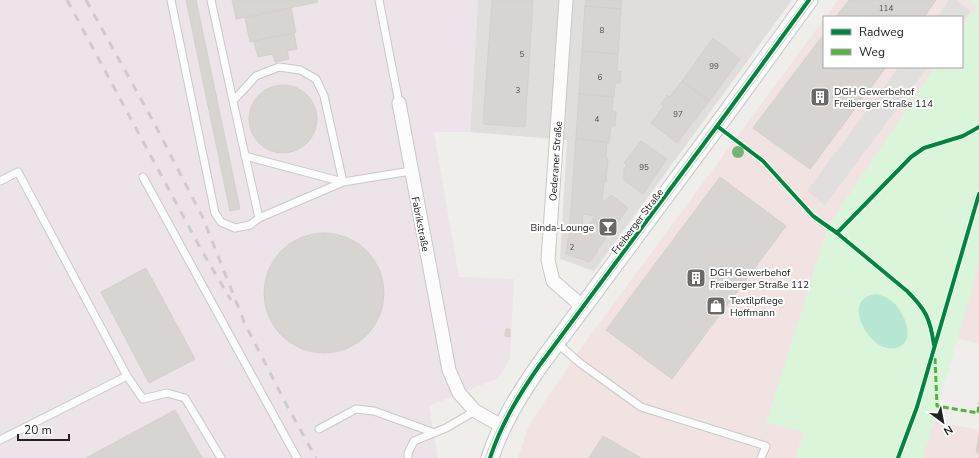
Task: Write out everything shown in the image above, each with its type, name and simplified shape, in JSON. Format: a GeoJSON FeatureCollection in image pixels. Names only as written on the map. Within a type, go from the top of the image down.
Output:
{"type":"FeatureCollection","features":[{"type":"Feature","properties":{"kind":"street","name":"Oederaner Straße"},"geometry":{"type":"LineString","coordinates":[[566,0],[548,260],[553,281],[583,307]]}},
{"type":"Feature","properties":{"kind":"street","name":"Freiberger Straße"},"geometry":{"type":"LineString","coordinates":[[490,458],[502,426],[523,388],[809,0]]}},
{"type":"Feature","properties":{"kind":"street","name":"Fabrikstraße"},"geometry":{"type":"LineString","coordinates":[[399,103],[449,370],[459,393],[475,411],[502,426]]}},
{"type":"Feature","properties":{"kind":"lane"},"geometry":{"type":"LineString","coordinates":[[171,0],[216,213],[221,222],[235,228],[250,225],[259,218],[343,182],[411,171]]}},
{"type":"Feature","properties":{"kind":"lane"},"geometry":{"type":"LineString","coordinates":[[211,0],[259,218]]}},
{"type":"Feature","properties":{"kind":"lane","name":"Fabrikstraße"},"geometry":{"type":"LineString","coordinates":[[380,0],[399,103]]}},
{"type":"Feature","properties":{"kind":"lane"},"geometry":{"type":"LineString","coordinates":[[233,101],[256,76],[279,67],[300,70],[316,79],[324,96],[343,182]]}},
{"type":"Feature","properties":{"kind":"lane"},"geometry":{"type":"LineString","coordinates":[[245,156],[343,182]]}},
{"type":"Feature","properties":{"kind":"lane"},"geometry":{"type":"LineString","coordinates":[[0,181],[18,172],[127,376],[143,399],[167,393],[185,398],[221,458]]}},
{"type":"Feature","properties":{"kind":"lane"},"geometry":{"type":"LineString","coordinates":[[143,177],[297,458]]}},
{"type":"Feature","properties":{"kind":"lane"},"geometry":{"type":"LineString","coordinates":[[556,343],[580,363],[641,407],[766,446],[761,458]]}},
{"type":"Feature","properties":{"kind":"lane"},"geometry":{"type":"LineString","coordinates":[[0,440],[127,376]]}},
{"type":"Feature","properties":{"kind":"lane"},"geometry":{"type":"LineString","coordinates":[[320,429],[356,409],[374,411],[432,432]]}},
{"type":"Feature","properties":{"kind":"lane"},"geometry":{"type":"LineString","coordinates":[[408,458],[408,453],[414,441],[432,432],[446,428],[475,411]]}},
{"type":"Feature","properties":{"kind":"shaded area"},"geometry":{"type":"Polygon","coordinates":[[[0,0],[478,0],[470,132],[434,132],[459,277],[514,279],[510,358],[504,370],[496,379],[429,406],[438,458],[0,458],[0,0]]]}},
{"type":"Feature","properties":{"kind":"shaded area"},"geometry":{"type":"Polygon","coordinates":[[[478,0],[792,0],[594,271],[560,259],[567,140],[470,132],[478,0]]]}},
{"type":"Feature","properties":{"kind":"shaded area"},"geometry":{"type":"Polygon","coordinates":[[[838,0],[969,0],[977,6],[963,27],[963,16],[827,16],[838,0]]]}},
{"type":"Feature","properties":{"kind":"shaded area"},"geometry":{"type":"Polygon","coordinates":[[[949,0],[956,0],[970,11],[963,21],[963,16],[938,16],[949,0]]]}},
{"type":"Feature","properties":{"kind":"shaded area"},"geometry":{"type":"Polygon","coordinates":[[[823,20],[823,68],[934,68],[828,226],[767,422],[803,432],[796,458],[518,458],[529,425],[578,352],[823,20]]]}},
{"type":"Feature","properties":{"kind":"shaded area"},"geometry":{"type":"Polygon","coordinates":[[[898,68],[927,68],[825,205],[807,191],[898,68]]]}},
{"type":"Feature","properties":{"kind":"shaded area"},"geometry":{"type":"Polygon","coordinates":[[[979,262],[979,343],[957,339],[979,262]]]}},
{"type":"Feature","properties":{"kind":"shaded area"},"geometry":{"type":"Polygon","coordinates":[[[934,421],[979,430],[979,458],[923,458],[934,421]]]}},
{"type":"Feature","properties":{"kind":"green space"},"geometry":{"type":"Polygon","coordinates":[[[969,0],[979,0],[979,264],[923,458],[796,458],[803,432],[766,423],[828,226],[934,68],[963,68],[963,27],[977,6],[969,0]]]}},
{"type":"Feature","properties":{"kind":"green space"},"geometry":{"type":"Polygon","coordinates":[[[877,294],[893,302],[905,319],[908,333],[906,340],[903,345],[896,348],[886,348],[877,343],[868,335],[862,325],[859,314],[860,305],[866,297],[877,294]]]}},
{"type":"Feature","properties":{"kind":"building"},"geometry":{"type":"Polygon","coordinates":[[[186,0],[196,0],[240,209],[230,211],[186,0]]]}},
{"type":"Feature","properties":{"kind":"building"},"geometry":{"type":"Polygon","coordinates":[[[232,0],[317,0],[318,2],[236,19],[232,0]]]}},
{"type":"Feature","properties":{"kind":"building"},"geometry":{"type":"Polygon","coordinates":[[[492,0],[533,0],[525,127],[483,124],[492,0]]]}},
{"type":"Feature","properties":{"kind":"building"},"geometry":{"type":"Polygon","coordinates":[[[586,0],[622,0],[621,9],[585,6],[586,0]]]}},
{"type":"Feature","properties":{"kind":"building"},"geometry":{"type":"Polygon","coordinates":[[[849,0],[936,0],[925,16],[837,16],[849,0]]]}},
{"type":"Feature","properties":{"kind":"building"},"geometry":{"type":"Polygon","coordinates":[[[585,6],[621,9],[618,54],[582,51],[585,6]]]}},
{"type":"Feature","properties":{"kind":"building"},"geometry":{"type":"Polygon","coordinates":[[[291,8],[296,32],[250,42],[245,18],[291,8]]]}},
{"type":"Feature","properties":{"kind":"building"},"geometry":{"type":"Polygon","coordinates":[[[294,33],[297,49],[287,51],[289,59],[275,62],[273,54],[258,57],[254,41],[294,33]]]}},
{"type":"Feature","properties":{"kind":"building","name":"DGH Gewerbehof Freiberger Straße 114"},"geometry":{"type":"Polygon","coordinates":[[[823,35],[823,68],[885,68],[810,169],[753,128],[823,35]]]}},
{"type":"Feature","properties":{"kind":"building"},"geometry":{"type":"Polygon","coordinates":[[[713,38],[740,59],[709,101],[682,81],[713,38]]]}},
{"type":"Feature","properties":{"kind":"building"},"geometry":{"type":"Polygon","coordinates":[[[582,51],[618,54],[617,71],[621,72],[620,83],[615,83],[614,97],[579,94],[582,51]]]}},
{"type":"Feature","properties":{"kind":"building"},"geometry":{"type":"Polygon","coordinates":[[[682,81],[709,101],[677,143],[651,123],[664,106],[661,104],[667,95],[670,97],[682,81]]]}},
{"type":"Feature","properties":{"kind":"building"},"geometry":{"type":"Polygon","coordinates":[[[276,85],[290,85],[302,91],[311,100],[317,112],[315,132],[307,143],[296,151],[290,153],[276,153],[270,151],[259,143],[251,132],[249,126],[249,112],[251,106],[259,95],[270,87],[276,85]]]}},
{"type":"Feature","properties":{"kind":"building"},"geometry":{"type":"Polygon","coordinates":[[[579,94],[613,97],[612,112],[616,112],[615,126],[611,125],[609,143],[576,138],[579,94]]]}},
{"type":"Feature","properties":{"kind":"building"},"geometry":{"type":"Polygon","coordinates":[[[576,138],[607,143],[606,159],[608,159],[606,182],[604,182],[602,201],[606,201],[611,195],[628,208],[590,262],[566,254],[569,239],[576,138]],[[583,214],[582,228],[585,230],[595,216],[583,214]]]}},
{"type":"Feature","properties":{"kind":"building"},"geometry":{"type":"Polygon","coordinates":[[[641,141],[667,159],[643,194],[624,180],[624,169],[627,165],[624,163],[641,141]]]}},
{"type":"Feature","properties":{"kind":"building","name":"DGH Gewerbehof Freiberger Straße 112"},"geometry":{"type":"Polygon","coordinates":[[[720,177],[786,226],[672,379],[606,330],[720,177]]]}},
{"type":"Feature","properties":{"kind":"building"},"geometry":{"type":"Polygon","coordinates":[[[324,233],[336,234],[347,238],[357,243],[366,251],[374,260],[379,270],[383,281],[383,305],[379,316],[374,326],[366,335],[357,343],[347,348],[336,352],[324,353],[312,352],[301,348],[291,343],[282,335],[274,326],[269,316],[265,305],[264,293],[265,281],[269,270],[274,260],[282,251],[291,243],[301,238],[312,234],[324,233]]]}},
{"type":"Feature","properties":{"kind":"building"},"geometry":{"type":"Polygon","coordinates":[[[146,268],[195,359],[149,383],[101,292],[146,268]]]}},
{"type":"Feature","properties":{"kind":"building"},"geometry":{"type":"Polygon","coordinates":[[[506,329],[510,329],[510,337],[505,336],[506,329]]]}},
{"type":"Feature","properties":{"kind":"building"},"geometry":{"type":"Polygon","coordinates":[[[175,410],[202,458],[86,458],[175,410]]]}},
{"type":"Feature","properties":{"kind":"building"},"geometry":{"type":"Polygon","coordinates":[[[979,435],[979,453],[976,452],[979,435]]]}},
{"type":"Feature","properties":{"kind":"building"},"geometry":{"type":"Polygon","coordinates":[[[603,436],[641,458],[589,458],[603,436]]]}},
{"type":"Feature","properties":{"kind":"tram line"},"geometry":{"type":"LineString","coordinates":[[485,458],[506,412],[532,370],[805,0]]}},
{"type":"Feature","properties":{"kind":"tram line"},"geometry":{"type":"LineString","coordinates":[[493,458],[503,433],[517,405],[537,374],[697,160],[814,0]]}},
{"type":"Feature","properties":{"kind":"railway"},"geometry":{"type":"LineString","coordinates":[[67,0],[203,253],[231,300]]}},
{"type":"Feature","properties":{"kind":"railway"},"geometry":{"type":"LineString","coordinates":[[86,0],[152,119],[203,218],[245,324],[316,458]]}},
{"type":"Feature","properties":{"kind":"marked path"},"geometry":{"type":"LineString","coordinates":[[935,358],[937,406],[978,413],[979,403]]}},
{"type":"Feature","properties":{"kind":"cycle path"},"geometry":{"type":"LineString","coordinates":[[490,458],[499,433],[511,410],[539,366],[809,0]]}},
{"type":"Feature","properties":{"kind":"cycle path"},"geometry":{"type":"LineString","coordinates":[[717,126],[763,161],[813,216],[837,233],[907,291],[923,309],[929,321],[934,345]]}},
{"type":"Feature","properties":{"kind":"cycle path"},"geometry":{"type":"LineString","coordinates":[[837,233],[911,157],[924,148],[963,136],[979,127]]}},
{"type":"Feature","properties":{"kind":"cycle path"},"geometry":{"type":"LineString","coordinates":[[898,458],[917,407],[979,194]]}},
{"type":"Feature","properties":{"kind":"place","name":"DGH Gewerbehof Freiberger Straße 114"},"geometry":{"type":"Point","coordinates":[820,97]}},
{"type":"Feature","properties":{"kind":"place","name":"Binda-Lounge"},"geometry":{"type":"Point","coordinates":[608,227]}},
{"type":"Feature","properties":{"kind":"place","name":"DGH Gewerbehof Freiberger Straße 112"},"geometry":{"type":"Point","coordinates":[696,278]}},
{"type":"Feature","properties":{"kind":"place","name":"Textilpflege Hoffmann"},"geometry":{"type":"Point","coordinates":[716,306]}}]}
